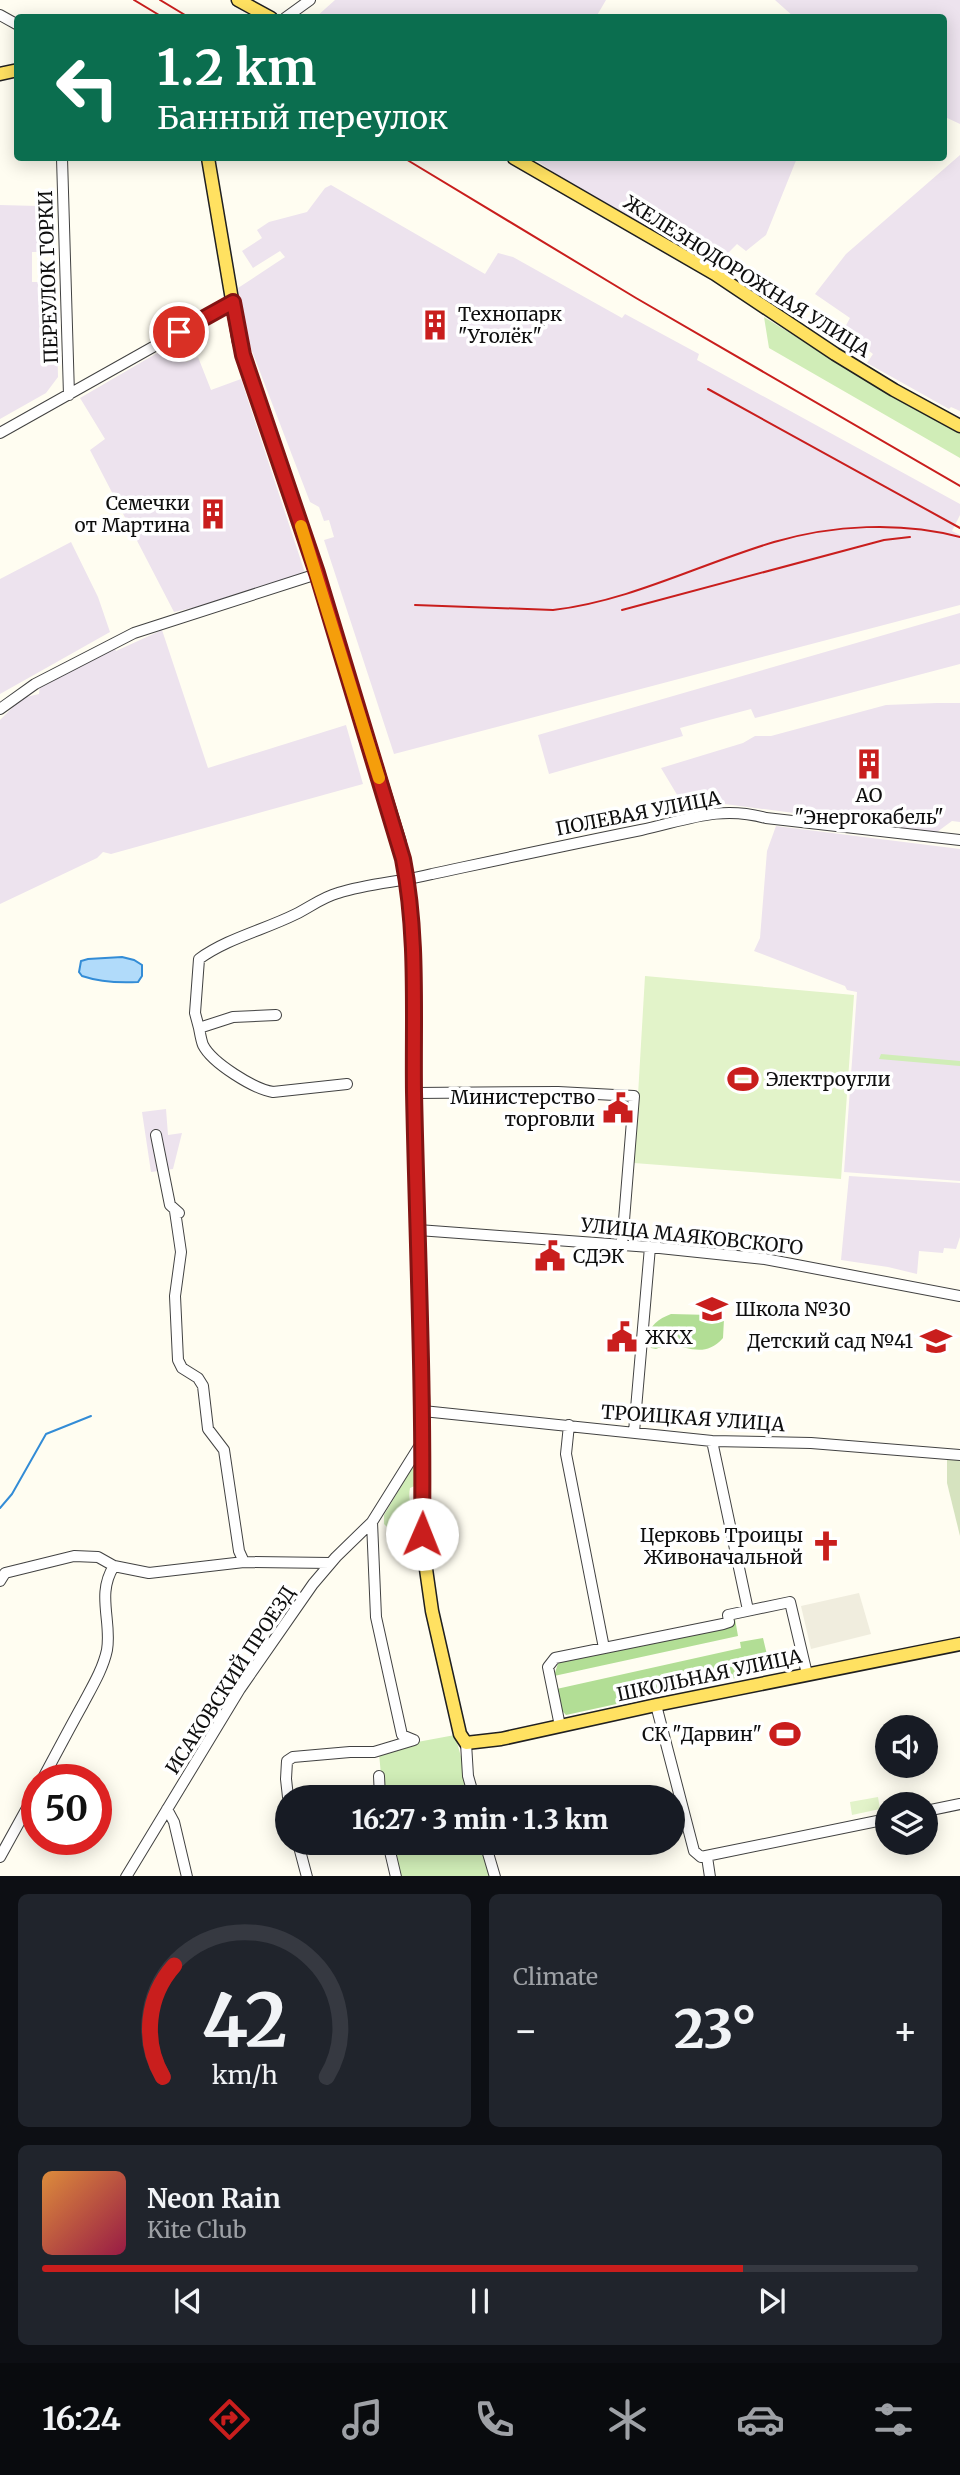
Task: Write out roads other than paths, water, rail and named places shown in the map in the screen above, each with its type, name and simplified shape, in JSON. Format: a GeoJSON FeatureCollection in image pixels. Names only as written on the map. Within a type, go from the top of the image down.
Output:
{"type":"FeatureCollection","features":[{"type":"Feature","properties":{"kind":"main road"},"geometry":{"type":"LineString","coordinates":[[238,0],[264,14]]}},
{"type":"Feature","properties":{"kind":"main road"},"geometry":{"type":"LineString","coordinates":[[209,161],[243,355],[317,573],[399,841],[407,880],[413,950],[414,1093],[423,1411],[422,1534],[425,1572],[460,1734],[466,1743]]}},
{"type":"Feature","properties":{"kind":"main road","name":"ЖЕЛЕЗНОДОРОЖНАЯ УЛИЦА"},"geometry":{"type":"LineString","coordinates":[[519,161],[715,274],[835,354],[960,426]]}},
{"type":"Feature","properties":{"kind":"main road","name":"ШКОЛЬНАЯ УЛИЦА"},"geometry":{"type":"LineString","coordinates":[[466,1743],[501,1739],[960,1644]]}},
{"type":"Feature","properties":{"kind":"street"},"geometry":{"type":"LineString","coordinates":[[291,14],[310,0]]}},
{"type":"Feature","properties":{"kind":"street","name":"ПЕРЕУЛОК ГОРКИ"},"geometry":{"type":"LineString","coordinates":[[62,161],[69,394]]}},
{"type":"Feature","properties":{"kind":"street"},"geometry":{"type":"LineString","coordinates":[[0,433],[233,302]]}},
{"type":"Feature","properties":{"kind":"street"},"geometry":{"type":"LineString","coordinates":[[0,709],[35,684],[134,633],[317,573]]}},
{"type":"Feature","properties":{"kind":"street","name":"ПОЛЕВАЯ УЛИЦА"},"geometry":{"type":"LineString","coordinates":[[198,1028],[195,1013],[199,959],[212,950],[296,914],[335,893],[363,886],[407,880],[645,829],[697,815],[732,812],[960,840]]}},
{"type":"Feature","properties":{"kind":"street"},"geometry":{"type":"LineString","coordinates":[[276,1015],[233,1017],[198,1028],[203,1044],[212,1056],[255,1087],[274,1092],[347,1084]]}},
{"type":"Feature","properties":{"kind":"street"},"geometry":{"type":"LineString","coordinates":[[414,1093],[558,1092],[634,1096],[622,1245]]}},
{"type":"Feature","properties":{"kind":"street"},"geometry":{"type":"LineString","coordinates":[[156,1135],[170,1205],[179,1213],[175,1211],[181,1252],[175,1296],[178,1360],[182,1368],[198,1378],[204,1386],[208,1429],[224,1450],[239,1551],[244,1562]]}},
{"type":"Feature","properties":{"kind":"street","name":"УЛИЦА МАЯКОВСКОГО"},"geometry":{"type":"LineString","coordinates":[[418,1230],[650,1247],[788,1262],[960,1296]]}},
{"type":"Feature","properties":{"kind":"street"},"geometry":{"type":"LineString","coordinates":[[634,1432],[650,1247]]}},
{"type":"Feature","properties":{"kind":"street","name":"ТРОИЦКАЯ УЛИЦА"},"geometry":{"type":"LineString","coordinates":[[423,1411],[712,1441],[811,1443],[960,1455]]}},
{"type":"Feature","properties":{"kind":"street"},"geometry":{"type":"LineString","coordinates":[[569,1425],[566,1454],[604,1648]]}},
{"type":"Feature","properties":{"kind":"street"},"geometry":{"type":"LineString","coordinates":[[712,1441],[748,1610]]}},
{"type":"Feature","properties":{"kind":"street","name":"ИСАКОВСКИЙ ПРОЕЗД"},"geometry":{"type":"LineString","coordinates":[[126,1876],[240,1689],[330,1563],[372,1522],[422,1442]]}},
{"type":"Feature","properties":{"kind":"street"},"geometry":{"type":"LineString","coordinates":[[287,1785],[287,1761],[293,1757],[374,1752],[414,1740],[402,1735],[376,1617],[372,1522]]}},
{"type":"Feature","properties":{"kind":"street"},"geometry":{"type":"LineString","coordinates":[[0,1581],[5,1573],[74,1556],[98,1557],[114,1566],[149,1573],[244,1562],[330,1563]]}},
{"type":"Feature","properties":{"kind":"street"},"geometry":{"type":"LineString","coordinates":[[51,1764],[104,1659],[107,1642],[104,1595],[109,1574],[114,1566]]}},
{"type":"Feature","properties":{"kind":"street"},"geometry":{"type":"LineString","coordinates":[[560,1727],[548,1667],[550,1662],[560,1657],[723,1624],[729,1622],[728,1615],[748,1610],[790,1602],[807,1674]]}},
{"type":"Feature","properties":{"kind":"street"},"geometry":{"type":"LineString","coordinates":[[656,1705],[694,1851],[704,1857],[710,1876]]}},
{"type":"Feature","properties":{"kind":"street"},"geometry":{"type":"LineString","coordinates":[[466,1743],[471,1785]]}},
{"type":"Feature","properties":{"kind":"street"},"geometry":{"type":"LineString","coordinates":[[379,1776],[379,1785]]}},
{"type":"Feature","properties":{"kind":"street"},"geometry":{"type":"LineString","coordinates":[[938,1809],[960,1804]]}},
{"type":"Feature","properties":{"kind":"street"},"geometry":{"type":"LineString","coordinates":[[167,1810],[174,1822],[187,1876]]}},
{"type":"Feature","properties":{"kind":"street"},"geometry":{"type":"LineString","coordinates":[[0,1857],[21,1819]]}},
{"type":"Feature","properties":{"kind":"street"},"geometry":{"type":"LineString","coordinates":[[704,1857],[875,1821]]}},
{"type":"Feature","properties":{"kind":"street"},"geometry":{"type":"LineString","coordinates":[[301,1855],[307,1876]]}},
{"type":"Feature","properties":{"kind":"street"},"geometry":{"type":"LineString","coordinates":[[391,1855],[396,1876]]}},
{"type":"Feature","properties":{"kind":"street"},"geometry":{"type":"LineString","coordinates":[[489,1855],[495,1876]]}},
{"type":"Feature","properties":{"kind":"water"},"geometry":{"type":"Polygon","coordinates":[[[122,957],[142,965],[142,976],[138,982],[96,980],[82,976],[79,972],[81,961],[122,957]]]}},
{"type":"Feature","properties":{"kind":"waterway"},"geometry":{"type":"LineString","coordinates":[[0,1508],[12,1494],[46,1434],[91,1416]]}},
{"type":"Feature","properties":{"kind":"railway"},"geometry":{"type":"LineString","coordinates":[[134,0],[157,14]]}},
{"type":"Feature","properties":{"kind":"railway"},"geometry":{"type":"LineString","coordinates":[[160,0],[183,14]]}},
{"type":"Feature","properties":{"kind":"railway"},"geometry":{"type":"LineString","coordinates":[[409,161],[636,298],[960,486]]}},
{"type":"Feature","properties":{"kind":"railway"},"geometry":{"type":"LineString","coordinates":[[708,389],[960,528]]}},
{"type":"Feature","properties":{"kind":"railway"},"geometry":{"type":"LineString","coordinates":[[415,605],[553,610],[582,605],[610,599],[774,542],[843,529],[891,527],[960,537]]}},
{"type":"Feature","properties":{"kind":"railway"},"geometry":{"type":"LineString","coordinates":[[622,610],[884,540],[910,537]]}},
{"type":"Feature","properties":{"kind":"place","name":"Технопарк \"Уголёк\""},"geometry":{"type":"Point","coordinates":[435,325]}},
{"type":"Feature","properties":{"kind":"place","name":"Семечки от Мартина"},"geometry":{"type":"Point","coordinates":[213,514]}},
{"type":"Feature","properties":{"kind":"place","name":"АО \"Энергокабель\""},"geometry":{"type":"Point","coordinates":[869,764]}},
{"type":"Feature","properties":{"kind":"place","name":"Электроугли"},"geometry":{"type":"Point","coordinates":[743,1079]}},
{"type":"Feature","properties":{"kind":"place","name":"Министерство торговли"},"geometry":{"type":"Point","coordinates":[618,1108]}},
{"type":"Feature","properties":{"kind":"place","name":"СДЭК"},"geometry":{"type":"Point","coordinates":[550,1256]}},
{"type":"Feature","properties":{"kind":"place","name":"Школа №30"},"geometry":{"type":"Point","coordinates":[712,1309]}},
{"type":"Feature","properties":{"kind":"place","name":"ЖКХ"},"geometry":{"type":"Point","coordinates":[622,1337]}},
{"type":"Feature","properties":{"kind":"place","name":"Детский сад №41"},"geometry":{"type":"Point","coordinates":[936,1341]}},
{"type":"Feature","properties":{"kind":"place","name":"Церковь Троицы Живоначальной"},"geometry":{"type":"Point","coordinates":[826,1546]}},
{"type":"Feature","properties":{"kind":"place","name":"СК \"Дарвин\""},"geometry":{"type":"Point","coordinates":[785,1734]}}]}
